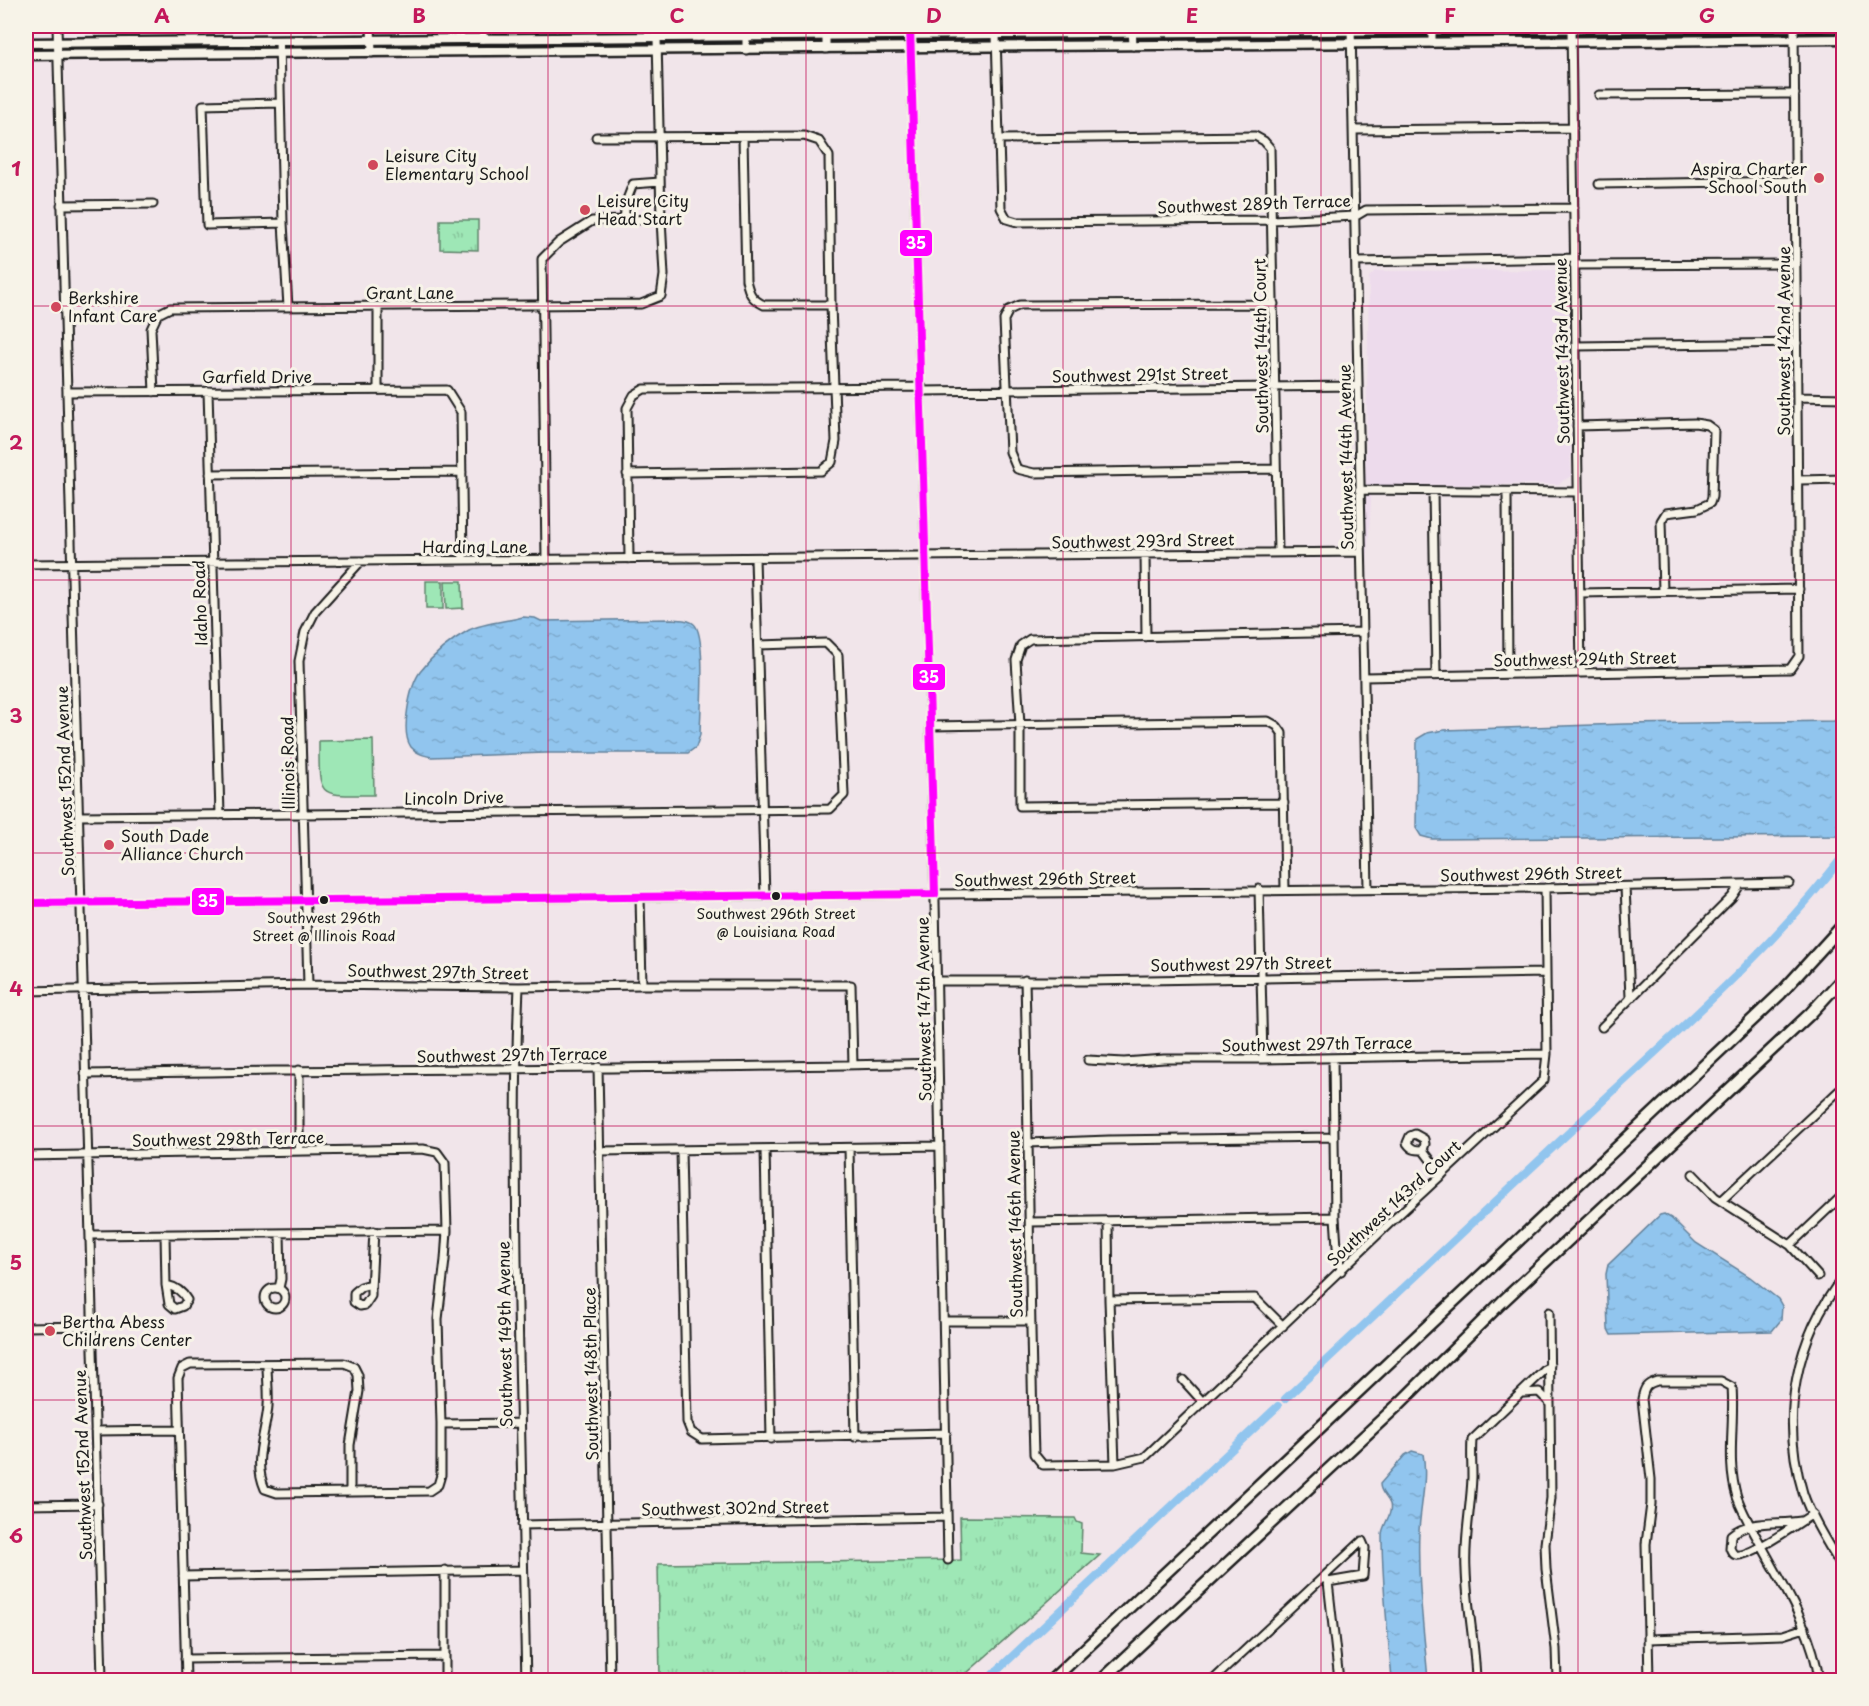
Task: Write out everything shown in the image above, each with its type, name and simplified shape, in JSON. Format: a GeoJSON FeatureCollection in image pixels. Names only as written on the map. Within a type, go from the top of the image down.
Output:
{"type":"FeatureCollection","features":[{"type":"Feature","properties":{"kind":"highway"},"geometry":{"type":"LineString","coordinates":[[1052,1680],[1781,993],[1844,924]]}},
{"type":"Feature","properties":{"kind":"highway"},"geometry":{"type":"LineString","coordinates":[[1102,1680],[1399,1404],[1502,1302],[1810,1014],[1844,977]]}},
{"type":"Feature","properties":{"kind":"main road"},"geometry":{"type":"LineString","coordinates":[[26,43],[826,36],[910,30],[996,34],[1132,29],[1571,29],[1844,26]]}},
{"type":"Feature","properties":{"kind":"main road"},"geometry":{"type":"LineString","coordinates":[[26,55],[1844,39]]}},
{"type":"Feature","properties":{"kind":"street","name":"Southwest 152nd Avenue"},"geometry":{"type":"LineString","coordinates":[[57,26],[102,1680]]}},
{"type":"Feature","properties":{"kind":"street"},"geometry":{"type":"LineString","coordinates":[[371,26],[372,53]]}},
{"type":"Feature","properties":{"kind":"street"},"geometry":{"type":"LineString","coordinates":[[483,26],[483,39]]}},
{"type":"Feature","properties":{"kind":"street"},"geometry":{"type":"LineString","coordinates":[[698,26],[698,37]]}},
{"type":"Feature","properties":{"kind":"street"},"geometry":{"type":"LineString","coordinates":[[746,26],[746,50]]}},
{"type":"Feature","properties":{"kind":"street"},"geometry":{"type":"LineString","coordinates":[[826,26],[826,49]]}},
{"type":"Feature","properties":{"kind":"street","name":"Southwest 142nd Avenue"},"geometry":{"type":"LineString","coordinates":[[1794,26],[1799,656]]}},
{"type":"Feature","properties":{"kind":"street","name":"Southwest 144th Avenue"},"geometry":{"type":"LineString","coordinates":[[1351,28],[1368,889]]}},
{"type":"Feature","properties":{"kind":"street"},"geometry":{"type":"LineString","coordinates":[[1432,28],[1432,43]]}},
{"type":"Feature","properties":{"kind":"street"},"geometry":{"type":"LineString","coordinates":[[1132,29],[1133,46]]}},
{"type":"Feature","properties":{"kind":"street","name":"Southwest 143rd Avenue"},"geometry":{"type":"LineString","coordinates":[[1571,29],[1581,672]]}},
{"type":"Feature","properties":{"kind":"street","name":"Southwest 147th Avenue"},"geometry":{"type":"LineString","coordinates":[[910,30],[935,894],[948,1560]]}},
{"type":"Feature","properties":{"kind":"street"},"geometry":{"type":"LineString","coordinates":[[996,34],[999,139]]}},
{"type":"Feature","properties":{"kind":"street"},"geometry":{"type":"LineString","coordinates":[[546,560],[542,259],[559,242],[592,221],[661,219],[657,38]]}},
{"type":"Feature","properties":{"kind":"street"},"geometry":{"type":"LineString","coordinates":[[279,41],[288,307]]}},
{"type":"Feature","properties":{"kind":"street"},"geometry":{"type":"LineString","coordinates":[[1599,95],[1795,94]]}},
{"type":"Feature","properties":{"kind":"street"},"geometry":{"type":"LineString","coordinates":[[280,103],[203,105],[207,225],[284,223]]}},
{"type":"Feature","properties":{"kind":"street"},"geometry":{"type":"LineString","coordinates":[[1353,130],[1573,128]]}},
{"type":"Feature","properties":{"kind":"street"},"geometry":{"type":"LineString","coordinates":[[743,136],[746,280],[749,293],[754,300],[764,304],[831,305]]}},
{"type":"Feature","properties":{"kind":"street"},"geometry":{"type":"LineString","coordinates":[[596,137],[804,136],[819,141],[829,156],[836,441],[832,462],[820,471],[627,474]]}},
{"type":"Feature","properties":{"kind":"street","name":"Southwest 144th Court"},"geometry":{"type":"LineString","coordinates":[[999,139],[1255,136],[1270,148],[1278,553]]}},
{"type":"Feature","properties":{"kind":"street","name":"Southwest 289th Terrace"},"geometry":{"type":"LineString","coordinates":[[999,139],[1001,208],[1007,219],[1017,222],[1272,220],[1356,216],[1366,210],[1574,208]]}},
{"type":"Feature","properties":{"kind":"street"},"geometry":{"type":"LineString","coordinates":[[1599,184],[1796,181]]}},
{"type":"Feature","properties":{"kind":"street"},"geometry":{"type":"LineString","coordinates":[[624,220],[626,202],[633,184],[660,182]]}},
{"type":"Feature","properties":{"kind":"street"},"geometry":{"type":"LineString","coordinates":[[61,205],[153,204]]}},
{"type":"Feature","properties":{"kind":"street","name":"Grant Lane"},"geometry":{"type":"LineString","coordinates":[[154,392],[151,329],[158,314],[171,308],[641,304],[650,302],[661,296],[664,275],[661,219]]}},
{"type":"Feature","properties":{"kind":"street"},"geometry":{"type":"LineString","coordinates":[[1356,262],[1796,264]]}},
{"type":"Feature","properties":{"kind":"street"},"geometry":{"type":"LineString","coordinates":[[1274,304],[1020,305],[1009,310],[1004,320],[1011,452],[1017,469],[1034,472],[1276,470]]}},
{"type":"Feature","properties":{"kind":"street"},"geometry":{"type":"LineString","coordinates":[[378,307],[378,389]]}},
{"type":"Feature","properties":{"kind":"street"},"geometry":{"type":"LineString","coordinates":[[1576,346],[1797,343]]}},
{"type":"Feature","properties":{"kind":"street","name":"Southwest 291st Street"},"geometry":{"type":"LineString","coordinates":[[922,389],[1358,386]]}},
{"type":"Feature","properties":{"kind":"street"},"geometry":{"type":"LineString","coordinates":[[629,559],[627,408],[634,395],[644,389],[922,389]]}},
{"type":"Feature","properties":{"kind":"street","name":"Garfield Drive"},"geometry":{"type":"LineString","coordinates":[[67,392],[447,390],[461,412],[462,472]]}},
{"type":"Feature","properties":{"kind":"street","name":"Idaho Road"},"geometry":{"type":"LineString","coordinates":[[208,391],[220,815]]}},
{"type":"Feature","properties":{"kind":"street"},"geometry":{"type":"LineString","coordinates":[[1797,398],[1844,398]]}},
{"type":"Feature","properties":{"kind":"street"},"geometry":{"type":"LineString","coordinates":[[1577,426],[1695,423],[1707,425],[1714,430],[1710,503],[1697,510],[1666,513],[1660,521],[1663,591]]}},
{"type":"Feature","properties":{"kind":"street"},"geometry":{"type":"LineString","coordinates":[[210,474],[462,472],[463,560]]}},
{"type":"Feature","properties":{"kind":"street"},"geometry":{"type":"LineString","coordinates":[[1798,480],[1844,479]]}},
{"type":"Feature","properties":{"kind":"street"},"geometry":{"type":"LineString","coordinates":[[1359,490],[1578,492]]}},
{"type":"Feature","properties":{"kind":"street"},"geometry":{"type":"LineString","coordinates":[[1433,491],[1436,675]]}},
{"type":"Feature","properties":{"kind":"street"},"geometry":{"type":"LineString","coordinates":[[1507,492],[1508,674]]}},
{"type":"Feature","properties":{"kind":"street","name":"Southwest 293rd Street"},"geometry":{"type":"LineString","coordinates":[[925,556],[1361,552]]}},
{"type":"Feature","properties":{"kind":"street"},"geometry":{"type":"LineString","coordinates":[[1145,555],[1146,637]]}},
{"type":"Feature","properties":{"kind":"street","name":"Harding Lane"},"geometry":{"type":"LineString","coordinates":[[26,564],[925,556]]}},
{"type":"Feature","properties":{"kind":"street"},"geometry":{"type":"LineString","coordinates":[[755,558],[765,896]]}},
{"type":"Feature","properties":{"kind":"street","name":"Illinois Road"},"geometry":{"type":"LineString","coordinates":[[308,985],[299,661],[305,632],[315,612],[361,561]]}},
{"type":"Feature","properties":{"kind":"street"},"geometry":{"type":"LineString","coordinates":[[1580,593],[1799,589]]}},
{"type":"Feature","properties":{"kind":"street"},"geometry":{"type":"LineString","coordinates":[[1284,803],[1020,806],[1020,725],[1016,660],[1021,645],[1029,639],[1363,632]]}},
{"type":"Feature","properties":{"kind":"street","name":"Lincoln Drive"},"geometry":{"type":"LineString","coordinates":[[79,816],[830,809],[844,795],[838,655],[826,644],[758,645]]}},
{"type":"Feature","properties":{"kind":"street","name":"Southwest 294th Street"},"geometry":{"type":"LineString","coordinates":[[1364,677],[1791,669],[1799,656]]}},
{"type":"Feature","properties":{"kind":"street"},"geometry":{"type":"LineString","coordinates":[[930,726],[1268,721],[1277,726],[1282,734],[1285,889]]}},
{"type":"Feature","properties":{"kind":"street","name":"Southwest 296th Street"},"geometry":{"type":"LineString","coordinates":[[26,903],[1259,889],[1545,888],[1789,883]]}},
{"type":"Feature","properties":{"kind":"street"},"geometry":{"type":"LineString","coordinates":[[1602,1026],[1732,897],[1740,885]]}},
{"type":"Feature","properties":{"kind":"street"},"geometry":{"type":"LineString","coordinates":[[1625,887],[1630,997]]}},
{"type":"Feature","properties":{"kind":"street","name":"Southwest 143rd Court"},"geometry":{"type":"LineString","coordinates":[[1043,1465],[1115,1464],[1145,1457],[1392,1221],[1544,1080],[1547,1054],[1545,888]]}},
{"type":"Feature","properties":{"kind":"street"},"geometry":{"type":"LineString","coordinates":[[1259,889],[1263,1059]]}},
{"type":"Feature","properties":{"kind":"street"},"geometry":{"type":"LineString","coordinates":[[640,897],[642,985]]}},
{"type":"Feature","properties":{"kind":"street","name":"Southwest 297th Street"},"geometry":{"type":"LineString","coordinates":[[936,981],[1546,973]]}},
{"type":"Feature","properties":{"kind":"street","name":"Southwest 146th Avenue"},"geometry":{"type":"LineString","coordinates":[[1025,980],[1034,1454],[1043,1465]]}},
{"type":"Feature","properties":{"kind":"street","name":"Southwest 297th Street"},"geometry":{"type":"LineString","coordinates":[[26,990],[308,985],[519,987],[851,985],[853,1065]]}},
{"type":"Feature","properties":{"kind":"street","name":"Southwest 149th Avenue"},"geometry":{"type":"LineString","coordinates":[[519,987],[515,1069],[526,1680]]}},
{"type":"Feature","properties":{"kind":"street","name":"Southwest 297th Terrace"},"geometry":{"type":"LineString","coordinates":[[1088,1060],[1124,1062],[1164,1059],[1547,1054]]}},
{"type":"Feature","properties":{"kind":"street"},"geometry":{"type":"LineString","coordinates":[[1333,1058],[1336,1247],[1341,1271]]}},
{"type":"Feature","properties":{"kind":"street","name":"Southwest 297th Terrace"},"geometry":{"type":"LineString","coordinates":[[85,1074],[938,1063]]}},
{"type":"Feature","properties":{"kind":"street","name":"Southwest 148th Place"},"geometry":{"type":"LineString","coordinates":[[598,1067],[610,1680]]}},
{"type":"Feature","properties":{"kind":"street"},"geometry":{"type":"LineString","coordinates":[[298,1151],[299,1070]]}},
{"type":"Feature","properties":{"kind":"street"},"geometry":{"type":"LineString","coordinates":[[1721,1201],[1844,1086]]}},
{"type":"Feature","properties":{"kind":"street"},"geometry":{"type":"LineString","coordinates":[[1028,1143],[1334,1137]]}},
{"type":"Feature","properties":{"kind":"street"},"geometry":{"type":"LineString","coordinates":[[599,1151],[940,1146]]}},
{"type":"Feature","properties":{"kind":"street"},"geometry":{"type":"LineString","coordinates":[[849,1148],[855,1437]]}},
{"type":"Feature","properties":{"kind":"street"},"geometry":{"type":"LineString","coordinates":[[765,1149],[771,1439]]}},
{"type":"Feature","properties":{"kind":"street","name":"Southwest 298th Terrace"},"geometry":{"type":"LineString","coordinates":[[26,1156],[432,1150],[441,1155],[445,1163],[447,1231]]}},
{"type":"Feature","properties":{"kind":"street"},"geometry":{"type":"LineString","coordinates":[[681,1150],[687,1422],[691,1432],[702,1439],[946,1434]]}},
{"type":"Feature","properties":{"kind":"street"},"geometry":{"type":"LineString","coordinates":[[1423,1150],[1443,1175]]}},
{"type":"Feature","properties":{"kind":"street"},"geometry":{"type":"LineString","coordinates":[[1694,1174],[1721,1201],[1790,1245],[1818,1276]]}},
{"type":"Feature","properties":{"kind":"street"},"geometry":{"type":"LineString","coordinates":[[1790,1245],[1844,1194]]}},
{"type":"Feature","properties":{"kind":"street"},"geometry":{"type":"LineString","coordinates":[[1030,1222],[1335,1217]]}},
{"type":"Feature","properties":{"kind":"street"},"geometry":{"type":"LineString","coordinates":[[1108,1221],[1115,1464]]}},
{"type":"Feature","properties":{"kind":"street"},"geometry":{"type":"LineString","coordinates":[[371,1284],[374,1231]]}},
{"type":"Feature","properties":{"kind":"street"},"geometry":{"type":"LineString","coordinates":[[90,1235],[447,1231],[438,1319],[441,1424],[441,1475],[438,1485],[429,1491],[276,1493],[265,1489],[260,1478],[261,1438],[268,1408],[267,1364]]}},
{"type":"Feature","properties":{"kind":"street"},"geometry":{"type":"LineString","coordinates":[[279,1288],[281,1280],[280,1233]]}},
{"type":"Feature","properties":{"kind":"street"},"geometry":{"type":"LineString","coordinates":[[165,1234],[166,1286]]}},
{"type":"Feature","properties":{"kind":"street"},"geometry":{"type":"LineString","coordinates":[[1844,1276],[1831,1292],[1809,1332],[1799,1361],[1794,1390],[1794,1446],[1804,1496],[1844,1571]]}},
{"type":"Feature","properties":{"kind":"street"},"geometry":{"type":"LineString","coordinates":[[1109,1300],[1255,1299],[1283,1326]]}},
{"type":"Feature","properties":{"kind":"street"},"geometry":{"type":"LineString","coordinates":[[1549,1312],[1551,1498],[1545,1544],[1557,1680]]}},
{"type":"Feature","properties":{"kind":"street"},"geometry":{"type":"LineString","coordinates":[[943,1321],[1030,1322]]}},
{"type":"Feature","properties":{"kind":"street"},"geometry":{"type":"LineString","coordinates":[[26,1327],[92,1326]]}},
{"type":"Feature","properties":{"kind":"street"},"geometry":{"type":"LineString","coordinates":[[186,1680],[178,1378],[182,1368],[190,1364],[344,1363],[354,1367],[358,1375],[359,1391],[350,1445],[350,1492]]}},
{"type":"Feature","properties":{"kind":"street"},"geometry":{"type":"LineString","coordinates":[[1476,1680],[1475,1648],[1467,1593],[1465,1546],[1472,1477],[1472,1440],[1550,1365]]}},
{"type":"Feature","properties":{"kind":"street"},"geometry":{"type":"LineString","coordinates":[[1183,1380],[1202,1401]]}},
{"type":"Feature","properties":{"kind":"street"},"geometry":{"type":"LineString","coordinates":[[1649,1680],[1646,1544],[1651,1504],[1651,1479],[1642,1400],[1644,1388],[1648,1383],[1658,1381],[1721,1381],[1732,1387],[1733,1479],[1737,1495],[1749,1525],[1798,1612],[1811,1644],[1819,1680]]}},
{"type":"Feature","properties":{"kind":"street"},"geometry":{"type":"LineString","coordinates":[[1521,1393],[1539,1392],[1548,1401],[1550,1407]]}},
{"type":"Feature","properties":{"kind":"street"},"geometry":{"type":"LineString","coordinates":[[441,1424],[520,1423]]}},
{"type":"Feature","properties":{"kind":"street"},"geometry":{"type":"LineString","coordinates":[[95,1431],[179,1430]]}},
{"type":"Feature","properties":{"kind":"street"},"geometry":{"type":"LineString","coordinates":[[26,1505],[98,1504]]}},
{"type":"Feature","properties":{"kind":"street"},"geometry":{"type":"LineString","coordinates":[[1801,1521],[1749,1525],[1731,1535],[1729,1545],[1732,1552],[1742,1555],[1762,1547],[1813,1514]]}},
{"type":"Feature","properties":{"kind":"street","name":"Southwest 302nd Street"},"geometry":{"type":"LineString","coordinates":[[522,1525],[947,1517]]}},
{"type":"Feature","properties":{"kind":"street"},"geometry":{"type":"LineString","coordinates":[[1213,1680],[1326,1579],[1362,1541],[1365,1548],[1363,1576],[1326,1579]]}},
{"type":"Feature","properties":{"kind":"street"},"geometry":{"type":"LineString","coordinates":[[445,1570],[445,1680]]}},
{"type":"Feature","properties":{"kind":"street"},"geometry":{"type":"LineString","coordinates":[[183,1576],[523,1570]]}},
{"type":"Feature","properties":{"kind":"street"},"geometry":{"type":"LineString","coordinates":[[1326,1579],[1339,1680]]}},
{"type":"Feature","properties":{"kind":"street"},"geometry":{"type":"LineString","coordinates":[[1648,1639],[1784,1635],[1805,1628]]}},
{"type":"Feature","properties":{"kind":"street"},"geometry":{"type":"LineString","coordinates":[[185,1659],[445,1656]]}},
{"type":"Feature","properties":{"kind":"shaded area"},"geometry":{"type":"Polygon","coordinates":[[[1561,270],[1568,272],[1571,476],[1558,484],[1372,484],[1363,632],[1369,277],[1375,271],[1561,270]]]}},
{"type":"Feature","properties":{"kind":"green space"},"geometry":{"type":"Polygon","coordinates":[[[440,220],[478,220],[478,250],[440,249],[440,220]]]}},
{"type":"Feature","properties":{"kind":"green space"},"geometry":{"type":"Polygon","coordinates":[[[426,581],[443,581],[443,609],[426,609],[426,581]]]}},
{"type":"Feature","properties":{"kind":"green space"},"geometry":{"type":"Polygon","coordinates":[[[445,581],[462,581],[463,608],[446,609],[445,581]]]}},
{"type":"Feature","properties":{"kind":"green space"},"geometry":{"type":"Polygon","coordinates":[[[373,740],[374,795],[341,795],[325,790],[321,784],[319,741],[373,740]]]}},
{"type":"Feature","properties":{"kind":"green space"},"geometry":{"type":"Polygon","coordinates":[[[960,1517],[1075,1518],[1082,1524],[1081,1553],[1100,1555],[959,1680],[660,1680],[658,1564],[961,1560],[960,1517]]]}},
{"type":"Feature","properties":{"kind":"water"},"geometry":{"type":"Polygon","coordinates":[[[523,617],[541,621],[672,619],[692,622],[698,631],[702,659],[700,735],[696,747],[688,753],[546,753],[432,757],[423,755],[411,747],[406,731],[406,720],[410,698],[420,672],[443,648],[469,630],[523,617]]]}},
{"type":"Feature","properties":{"kind":"water"},"geometry":{"type":"Polygon","coordinates":[[[1843,639],[1843,836],[1432,839],[1421,836],[1416,828],[1417,739],[1427,733],[1444,730],[1624,724],[1834,721],[1839,718],[1837,670],[1843,639]]]}},
{"type":"Feature","properties":{"kind":"water"},"geometry":{"type":"Polygon","coordinates":[[[1664,1214],[1696,1243],[1750,1277],[1778,1299],[1782,1306],[1781,1320],[1772,1331],[1611,1335],[1608,1329],[1606,1274],[1608,1265],[1660,1215],[1664,1214]]]}},
{"type":"Feature","properties":{"kind":"water"},"geometry":{"type":"Polygon","coordinates":[[[1412,1451],[1423,1454],[1424,1464],[1419,1569],[1428,1680],[1392,1680],[1382,1535],[1391,1508],[1380,1484],[1405,1455],[1412,1451]]]}},
{"type":"Feature","properties":{"kind":"waterway"},"geometry":{"type":"LineString","coordinates":[[1285,1399],[1732,980],[1818,888],[1844,855]]}},
{"type":"Feature","properties":{"kind":"waterway"},"geometry":{"type":"LineString","coordinates":[[987,1680],[1278,1406]]}},
{"type":"Feature","properties":{"kind":"transit line","name":"35"},"geometry":{"type":"LineString","coordinates":[[910,26],[935,894]]}},
{"type":"Feature","properties":{"kind":"transit line","name":"35"},"geometry":{"type":"LineString","coordinates":[[26,903],[935,894]]}},
{"type":"Feature","properties":{"kind":"place","name":"Leisure City Elementary School"},"geometry":{"type":"Point","coordinates":[373,165]}},
{"type":"Feature","properties":{"kind":"place","name":"Aspira Charter School South"},"geometry":{"type":"Point","coordinates":[1819,178]}},
{"type":"Feature","properties":{"kind":"place","name":"Leisure City Head Start"},"geometry":{"type":"Point","coordinates":[585,210]}},
{"type":"Feature","properties":{"kind":"place","name":"Berkshire Infant Care"},"geometry":{"type":"Point","coordinates":[56,307]}},
{"type":"Feature","properties":{"kind":"place","name":"South Dade Alliance Church"},"geometry":{"type":"Point","coordinates":[109,845]}},
{"type":"Feature","properties":{"kind":"place","name":"Southwest 296th Street @ Louisiana Road"},"geometry":{"type":"Point","coordinates":[776,896]}},
{"type":"Feature","properties":{"kind":"place","name":"Southwest 296th Street @ Illinois Road"},"geometry":{"type":"Point","coordinates":[324,900]}},
{"type":"Feature","properties":{"kind":"place","name":"Bertha Abess Childrens Center"},"geometry":{"type":"Point","coordinates":[50,1331]}}]}
